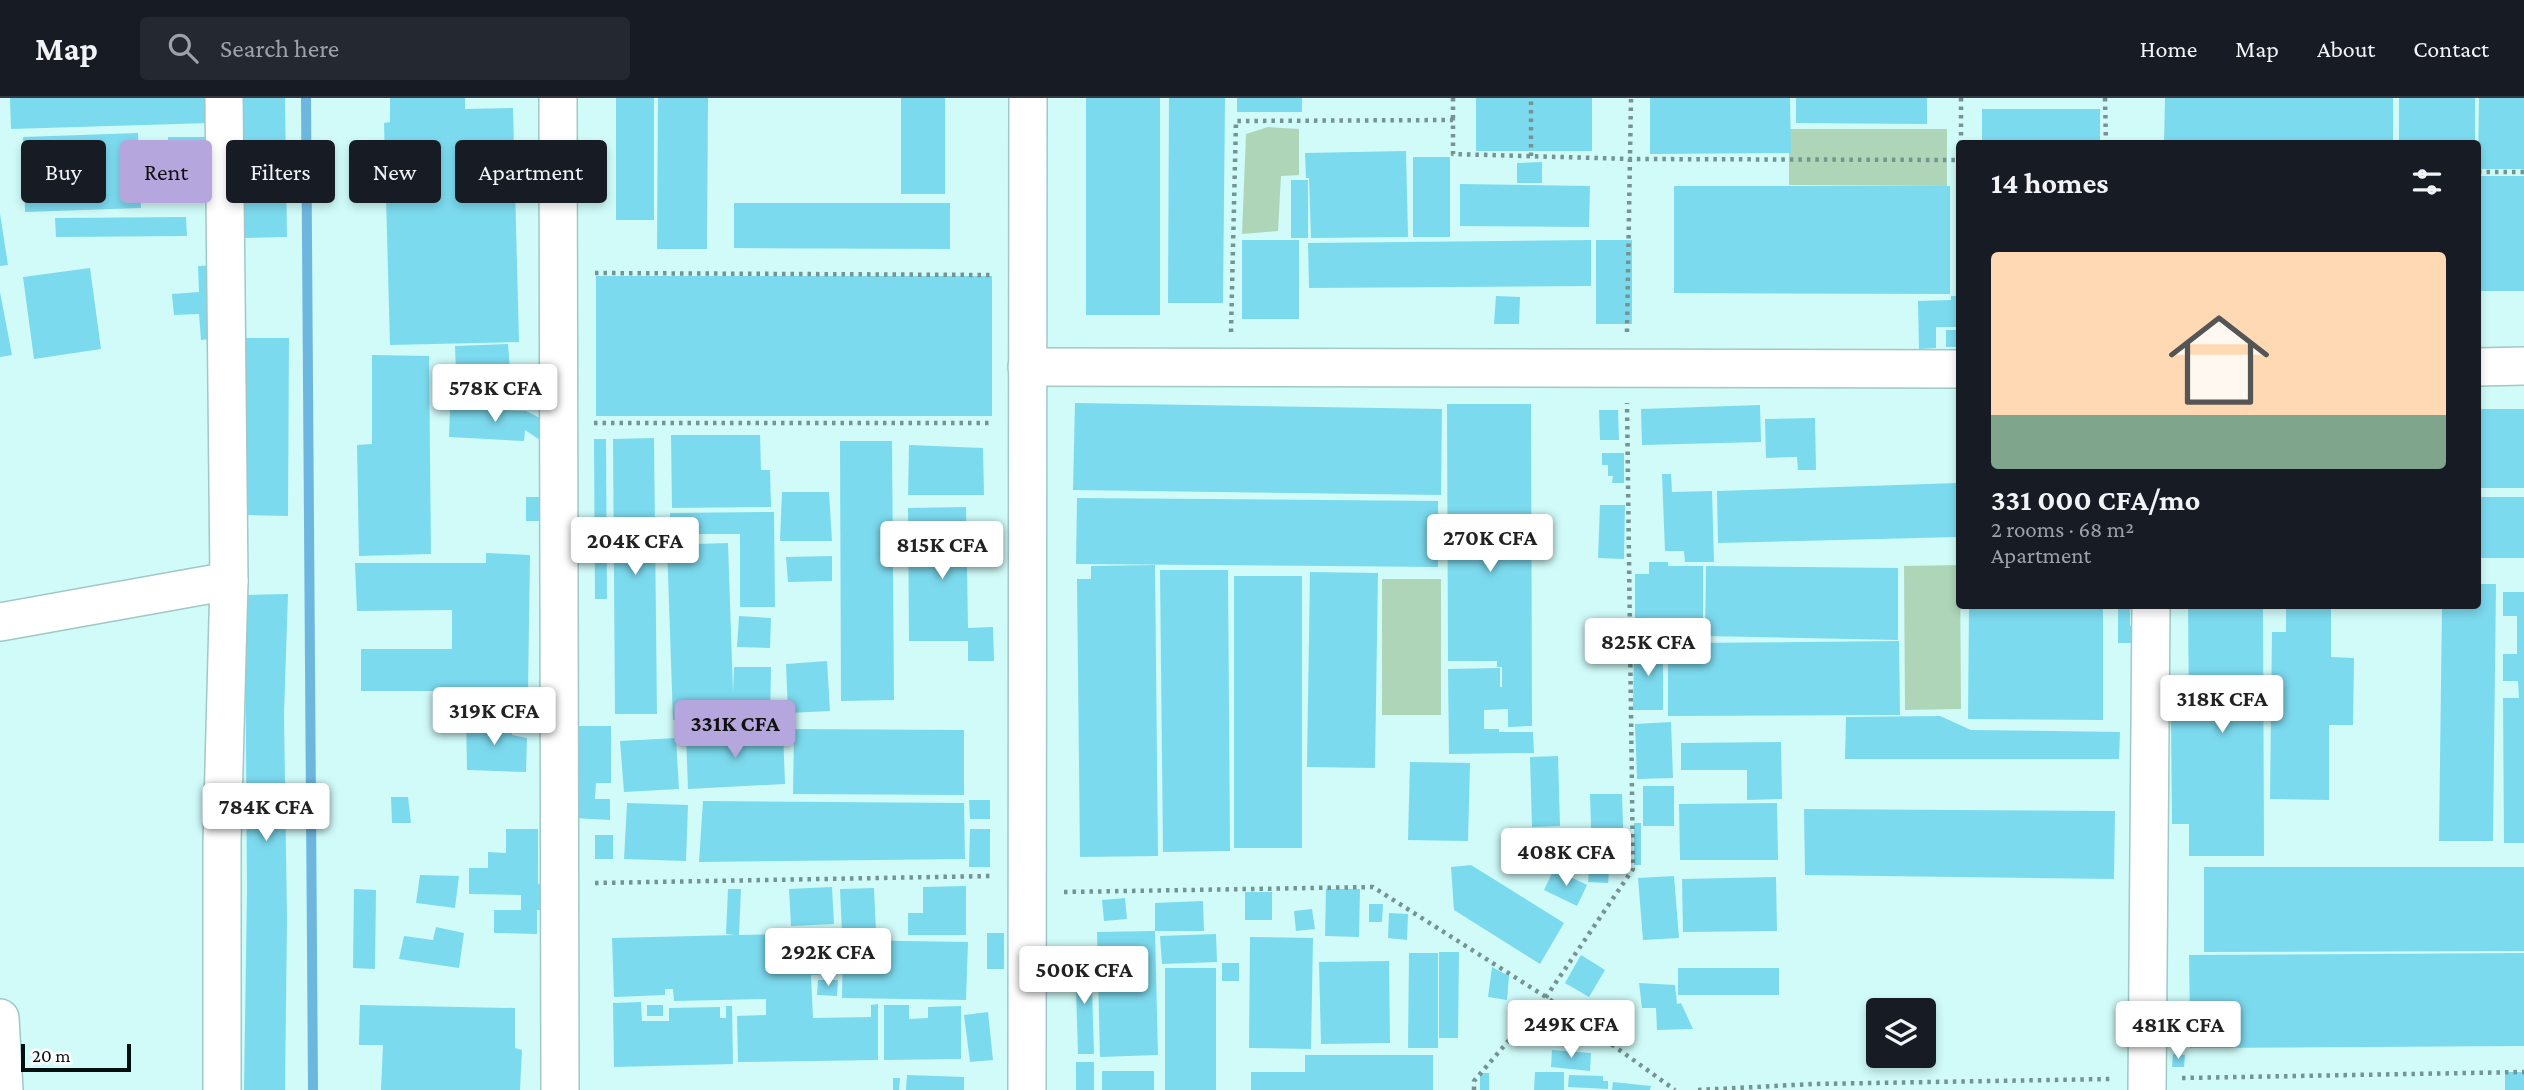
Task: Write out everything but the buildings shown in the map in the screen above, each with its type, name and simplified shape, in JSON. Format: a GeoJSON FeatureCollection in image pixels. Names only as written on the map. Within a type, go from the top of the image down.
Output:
{"type":"FeatureCollection","features":[{"type":"Feature","properties":{"kind":"street"},"geometry":{"type":"LineString","coordinates":[[222,1090],[222,842],[229,581],[224,98]]}},
{"type":"Feature","properties":{"kind":"street"},"geometry":{"type":"LineString","coordinates":[[558,98],[561,1090]]}},
{"type":"Feature","properties":{"kind":"street"},"geometry":{"type":"LineString","coordinates":[[1027,1090],[1028,98]]}},
{"type":"Feature","properties":{"kind":"street"},"geometry":{"type":"LineString","coordinates":[[2481,367],[2524,366]]}},
{"type":"Feature","properties":{"kind":"street"},"geometry":{"type":"LineString","coordinates":[[1027,367],[1956,369]]}},
{"type":"Feature","properties":{"kind":"street"},"geometry":{"type":"LineString","coordinates":[[0,622],[229,581]]}},
{"type":"Feature","properties":{"kind":"street"},"geometry":{"type":"LineString","coordinates":[[2147,1090],[2151,609]]}},
{"type":"Feature","properties":{"kind":"street"},"geometry":{"type":"LineString","coordinates":[[0,1018],[4,1090]]}},
{"type":"Feature","properties":{"kind":"path"},"geometry":{"type":"LineString","coordinates":[[1453,98],[1454,154],[1631,159],[1956,160]]}},
{"type":"Feature","properties":{"kind":"path"},"geometry":{"type":"LineString","coordinates":[[1531,98],[1531,156]]}},
{"type":"Feature","properties":{"kind":"path"},"geometry":{"type":"LineString","coordinates":[[1474,1090],[1474,1081],[1546,997],[1633,869],[1626,369],[1631,98]]}},
{"type":"Feature","properties":{"kind":"path"},"geometry":{"type":"LineString","coordinates":[[1961,98],[1961,140]]}},
{"type":"Feature","properties":{"kind":"path"},"geometry":{"type":"LineString","coordinates":[[2105,98],[2106,140]]}},
{"type":"Feature","properties":{"kind":"path"},"geometry":{"type":"LineString","coordinates":[[1230,367],[1236,121],[1453,120]]}},
{"type":"Feature","properties":{"kind":"path"},"geometry":{"type":"LineString","coordinates":[[2481,172],[2524,172]]}},
{"type":"Feature","properties":{"kind":"path"},"geometry":{"type":"LineString","coordinates":[[559,273],[1028,275]]}},
{"type":"Feature","properties":{"kind":"path"},"geometry":{"type":"LineString","coordinates":[[559,423],[1027,422]]}},
{"type":"Feature","properties":{"kind":"path"},"geometry":{"type":"LineString","coordinates":[[560,884],[1373,887],[1546,997],[1675,1090]]}},
{"type":"Feature","properties":{"kind":"green space"},"geometry":{"type":"Polygon","coordinates":[[[1268,127],[1299,129],[1299,175],[1281,176],[1278,231],[1242,234],[1246,134],[1268,127]]]}},
{"type":"Feature","properties":{"kind":"green space"},"geometry":{"type":"Polygon","coordinates":[[[1789,129],[1947,129],[1947,186],[1789,185],[1789,129]]]}},
{"type":"Feature","properties":{"kind":"green space"},"geometry":{"type":"Polygon","coordinates":[[[1956,565],[1956,609],[1960,609],[1961,709],[1905,710],[1904,566],[1956,565]]]}},
{"type":"Feature","properties":{"kind":"green space"},"geometry":{"type":"Polygon","coordinates":[[[1382,579],[1441,579],[1441,715],[1382,715],[1382,579]]]}},
{"type":"Feature","properties":{"kind":"waterway"},"geometry":{"type":"LineString","coordinates":[[306,98],[313,1090]]}}]}
